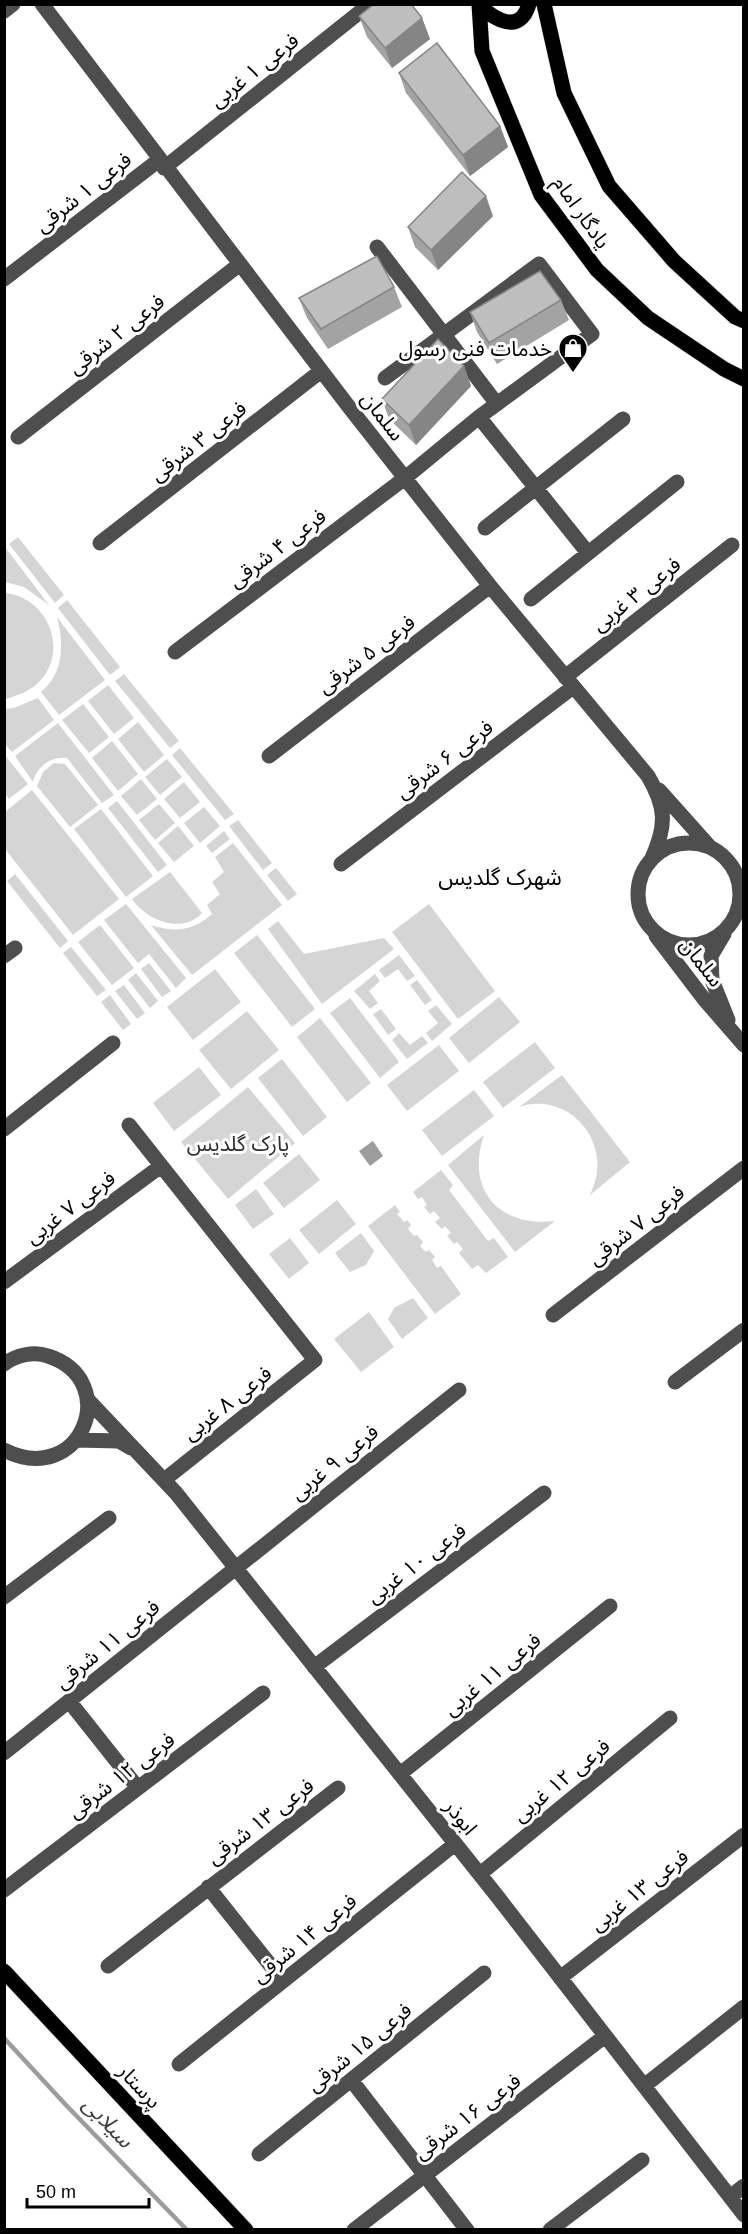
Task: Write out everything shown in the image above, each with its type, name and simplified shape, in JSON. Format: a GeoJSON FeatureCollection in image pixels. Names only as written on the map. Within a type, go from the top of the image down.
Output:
{"type":"FeatureCollection","features":[{"type":"Feature","properties":{"kind":"main road"},"geometry":{"type":"LineString","coordinates":[[479,5],[500,21],[516,22],[523,17],[530,4]]}},
{"type":"Feature","properties":{"kind":"main road","name":"یادگار امام"},"geometry":{"type":"LineString","coordinates":[[544,4],[564,93],[609,186],[674,261],[735,317],[744,321]]}},
{"type":"Feature","properties":{"kind":"main road","name":"یادگار امام"},"geometry":{"type":"LineString","coordinates":[[479,5],[482,51],[541,195],[597,270],[648,318],[724,369],[744,379]]}},
{"type":"Feature","properties":{"kind":"main road","name":"پرستار"},"geometry":{"type":"LineString","coordinates":[[4,1971],[246,2229]]}},
{"type":"Feature","properties":{"kind":"street"},"geometry":{"type":"LineString","coordinates":[[4,11],[13,4]]}},
{"type":"Feature","properties":{"kind":"street","name":"سلمان"},"geometry":{"type":"LineString","coordinates":[[42,4],[321,372],[490,586],[648,776],[659,795],[663,816],[661,838],[652,858]]}},
{"type":"Feature","properties":{"kind":"street","name":"فرعی ۱ غربی"},"geometry":{"type":"LineString","coordinates":[[162,164],[370,4]]}},
{"type":"Feature","properties":{"kind":"street","name":"فرعی ۱ شرقی"},"geometry":{"type":"LineString","coordinates":[[4,279],[162,164]]}},
{"type":"Feature","properties":{"kind":"street"},"geometry":{"type":"LineString","coordinates":[[377,247],[497,404]]}},
{"type":"Feature","properties":{"kind":"street","name":"فرعی ۲ شرقی"},"geometry":{"type":"LineString","coordinates":[[18,437],[240,264]]}},
{"type":"Feature","properties":{"kind":"street","name":"فرعی ۴ شرقی"},"geometry":{"type":"LineString","coordinates":[[175,652],[405,478],[479,417],[592,334],[539,264],[444,335]]}},
{"type":"Feature","properties":{"kind":"street"},"geometry":{"type":"LineString","coordinates":[[385,378],[444,335]]}},
{"type":"Feature","properties":{"kind":"street","name":"فرعی ۳ شرقی"},"geometry":{"type":"LineString","coordinates":[[100,543],[321,372]]}},
{"type":"Feature","properties":{"kind":"street"},"geometry":{"type":"LineString","coordinates":[[479,417],[588,553]]}},
{"type":"Feature","properties":{"kind":"street"},"geometry":{"type":"LineString","coordinates":[[484,528],[623,419]]}},
{"type":"Feature","properties":{"kind":"street"},"geometry":{"type":"LineString","coordinates":[[531,599],[677,482]]}},
{"type":"Feature","properties":{"kind":"street","name":"فرعی ۳ غربی"},"geometry":{"type":"LineString","coordinates":[[569,682],[732,544]]}},
{"type":"Feature","properties":{"kind":"street","name":"فرعی ۵ شرقی"},"geometry":{"type":"LineString","coordinates":[[269,756],[490,586]]}},
{"type":"Feature","properties":{"kind":"street","name":"فرعی ۶ شرقی"},"geometry":{"type":"LineString","coordinates":[[341,864],[569,682]]}},
{"type":"Feature","properties":{"kind":"street"},"geometry":{"type":"LineString","coordinates":[[648,776],[709,846],[723,855],[734,868],[740,884],[740,900],[736,917],[711,956],[712,980],[731,1029]]}},
{"type":"Feature","properties":{"kind":"street"},"geometry":{"type":"LineString","coordinates":[[709,846],[694,842],[679,843],[664,849],[652,858],[640,878],[638,902],[643,918],[652,931],[665,940],[681,945],[697,945],[712,940],[726,930]]}},
{"type":"Feature","properties":{"kind":"street","name":"سلمان"},"geometry":{"type":"LineString","coordinates":[[652,931],[704,999],[744,1045]]}},
{"type":"Feature","properties":{"kind":"street"},"geometry":{"type":"LineString","coordinates":[[4,1129],[113,1043]]}},
{"type":"Feature","properties":{"kind":"street"},"geometry":{"type":"LineString","coordinates":[[129,1125],[161,1166]]}},
{"type":"Feature","properties":{"kind":"street","name":"فرعی ۷ غربی"},"geometry":{"type":"LineString","coordinates":[[4,1282],[161,1166]]}},
{"type":"Feature","properties":{"kind":"street","name":"فرعی ۸ غربی"},"geometry":{"type":"LineString","coordinates":[[161,1166],[315,1360],[164,1480]]}},
{"type":"Feature","properties":{"kind":"street","name":"فرعی ۷ شرقی"},"geometry":{"type":"LineString","coordinates":[[553,1315],[744,1168]]}},
{"type":"Feature","properties":{"kind":"street"},"geometry":{"type":"LineString","coordinates":[[675,1382],[744,1330]]}},
{"type":"Feature","properties":{"kind":"street"},"geometry":{"type":"LineString","coordinates":[[4,1450],[18,1457],[34,1460],[50,1457],[64,1450],[76,1440],[86,1421],[88,1401],[83,1384],[74,1370],[60,1360],[43,1354],[26,1354],[6,1361]]}},
{"type":"Feature","properties":{"kind":"street","name":"فرعی ۹ غربی"},"geometry":{"type":"LineString","coordinates":[[236,1568],[459,1390]]}},
{"type":"Feature","properties":{"kind":"street","name":"ابوذر"},"geometry":{"type":"LineString","coordinates":[[88,1401],[164,1480],[236,1568],[480,1874],[744,2215]]}},
{"type":"Feature","properties":{"kind":"street"},"geometry":{"type":"LineString","coordinates":[[76,1440],[119,1441],[139,1452]]}},
{"type":"Feature","properties":{"kind":"street","name":"فرعی ۱۰ غربی"},"geometry":{"type":"LineString","coordinates":[[314,1667],[544,1493]]}},
{"type":"Feature","properties":{"kind":"street"},"geometry":{"type":"LineString","coordinates":[[4,1597],[109,1518]]}},
{"type":"Feature","properties":{"kind":"street","name":"فرعی ۱۱ شرقی"},"geometry":{"type":"LineString","coordinates":[[4,1753],[236,1568]]}},
{"type":"Feature","properties":{"kind":"street","name":"فرعی ۱۱ غربی"},"geometry":{"type":"LineString","coordinates":[[400,1774],[610,1606]]}},
{"type":"Feature","properties":{"kind":"street","name":"فرعی ۱۲ شرقی"},"geometry":{"type":"LineString","coordinates":[[4,1890],[263,1693]]}},
{"type":"Feature","properties":{"kind":"street"},"geometry":{"type":"LineString","coordinates":[[69,1701],[138,1788]]}},
{"type":"Feature","properties":{"kind":"street","name":"فرعی ۱۲ غربی"},"geometry":{"type":"LineString","coordinates":[[480,1874],[670,1718]]}},
{"type":"Feature","properties":{"kind":"street","name":"فرعی ۱۳ شرقی"},"geometry":{"type":"LineString","coordinates":[[208,1887],[338,1788]]}},
{"type":"Feature","properties":{"kind":"street","name":"فرعی ۱۳ غربی"},"geometry":{"type":"LineString","coordinates":[[560,1978],[744,1835]]}},
{"type":"Feature","properties":{"kind":"street","name":"فرعی ۱۴ شرقی"},"geometry":{"type":"LineString","coordinates":[[179,2064],[455,1844]]}},
{"type":"Feature","properties":{"kind":"street"},"geometry":{"type":"LineString","coordinates":[[108,1966],[208,1887],[283,1981]]}},
{"type":"Feature","properties":{"kind":"street","name":"فرعی ۱۵ شرقی"},"geometry":{"type":"LineString","coordinates":[[259,2154],[484,1973]]}},
{"type":"Feature","properties":{"kind":"street"},"geometry":{"type":"LineString","coordinates":[[644,2086],[744,2007]]}},
{"type":"Feature","properties":{"kind":"street","name":"فرعی ۱۶ شرقی"},"geometry":{"type":"LineString","coordinates":[[354,2229],[605,2036]]}},
{"type":"Feature","properties":{"kind":"street"},"geometry":{"type":"LineString","coordinates":[[352,2080],[423,2175],[467,2229]]}},
{"type":"Feature","properties":{"kind":"street"},"geometry":{"type":"LineString","coordinates":[[550,2229],[642,2160]]}},
{"type":"Feature","properties":{"kind":"street"},"geometry":{"type":"LineString","coordinates":[[730,2197],[744,2186]]}},
{"type":"Feature","properties":{"kind":"green space"},"geometry":{"type":"Polygon","coordinates":[[[18,537],[64,595],[55,603],[9,544],[18,537]]]}},
{"type":"Feature","properties":{"kind":"green space"},"geometry":{"type":"Polygon","coordinates":[[[5,547],[49,605],[24,587],[5,582],[5,547]]]}},
{"type":"Feature","properties":{"kind":"green space"},"geometry":{"type":"Polygon","coordinates":[[[5,593],[20,597],[33,605],[43,616],[50,629],[53,643],[52,658],[47,672],[36,685],[7,699],[4,699],[5,593]]]}},
{"type":"Feature","properties":{"kind":"green space"},"geometry":{"type":"Polygon","coordinates":[[[67,600],[120,667],[110,675],[58,608],[67,600]]]}},
{"type":"Feature","properties":{"kind":"green space"},"geometry":{"type":"Polygon","coordinates":[[[57,617],[105,680],[59,715],[41,692],[54,676],[60,658],[61,637],[57,617]]]}},
{"type":"Feature","properties":{"kind":"green space"},"geometry":{"type":"Polygon","coordinates":[[[124,674],[179,741],[170,748],[115,681],[124,674]]]}},
{"type":"Feature","properties":{"kind":"green space"},"geometry":{"type":"Polygon","coordinates":[[[108,685],[134,718],[114,734],[88,701],[108,685]]]}},
{"type":"Feature","properties":{"kind":"green space"},"geometry":{"type":"Polygon","coordinates":[[[38,698],[54,720],[12,752],[5,744],[5,709],[14,708],[38,698]]]}},
{"type":"Feature","properties":{"kind":"green space"},"geometry":{"type":"Polygon","coordinates":[[[83,704],[109,737],[89,753],[62,720],[83,704]]]}},
{"type":"Feature","properties":{"kind":"green space"},"geometry":{"type":"Polygon","coordinates":[[[138,722],[164,755],[144,772],[118,739],[138,722]]]}},
{"type":"Feature","properties":{"kind":"green space"},"geometry":{"type":"Polygon","coordinates":[[[58,723],[114,795],[102,803],[67,758],[50,760],[41,767],[33,782],[15,756],[58,723]]]}},
{"type":"Feature","properties":{"kind":"green space"},"geometry":{"type":"Polygon","coordinates":[[[112,741],[138,774],[118,791],[92,758],[112,741]]]}},
{"type":"Feature","properties":{"kind":"green space"},"geometry":{"type":"Polygon","coordinates":[[[180,748],[234,814],[225,820],[172,755],[180,748]]]}},
{"type":"Feature","properties":{"kind":"green space"},"geometry":{"type":"Polygon","coordinates":[[[4,754],[28,784],[9,799],[5,794],[4,754]]]}},
{"type":"Feature","properties":{"kind":"green space"},"geometry":{"type":"Polygon","coordinates":[[[167,759],[182,777],[160,795],[145,777],[167,759]]]}},
{"type":"Feature","properties":{"kind":"green space"},"geometry":{"type":"Polygon","coordinates":[[[54,763],[65,764],[98,805],[70,827],[37,786],[43,772],[54,763]]]}},
{"type":"Feature","properties":{"kind":"green space"},"geometry":{"type":"Polygon","coordinates":[[[141,779],[157,799],[137,815],[121,796],[141,779]]]}},
{"type":"Feature","properties":{"kind":"green space"},"geometry":{"type":"Polygon","coordinates":[[[184,782],[200,802],[180,818],[164,799],[184,782]]]}},
{"type":"Feature","properties":{"kind":"green space"},"geometry":{"type":"Polygon","coordinates":[[[32,790],[119,899],[73,935],[5,849],[5,812],[32,790]]]}},
{"type":"Feature","properties":{"kind":"green space"},"geometry":{"type":"Polygon","coordinates":[[[117,801],[167,865],[158,872],[108,808],[117,801]]]}},
{"type":"Feature","properties":{"kind":"green space"},"geometry":{"type":"Polygon","coordinates":[[[159,804],[175,823],[155,840],[139,820],[159,804]]]}},
{"type":"Feature","properties":{"kind":"green space"},"geometry":{"type":"Polygon","coordinates":[[[204,807],[220,826],[200,843],[184,823],[204,807]]]}},
{"type":"Feature","properties":{"kind":"green space"},"geometry":{"type":"Polygon","coordinates":[[[101,809],[153,876],[126,897],[74,829],[101,809]]]}},
{"type":"Feature","properties":{"kind":"green space"},"geometry":{"type":"Polygon","coordinates":[[[238,820],[272,863],[263,870],[229,826],[238,820]]]}},
{"type":"Feature","properties":{"kind":"green space"},"geometry":{"type":"Polygon","coordinates":[[[178,826],[194,846],[174,862],[158,843],[178,826]]]}},
{"type":"Feature","properties":{"kind":"green space"},"geometry":{"type":"Polygon","coordinates":[[[224,831],[230,839],[212,853],[206,846],[224,831]]]}},
{"type":"Feature","properties":{"kind":"green space"},"geometry":{"type":"Polygon","coordinates":[[[233,843],[282,905],[192,975],[151,925],[176,930],[183,929],[198,924],[212,914],[207,905],[220,894],[212,882],[224,872],[215,857],[233,843]]]}},
{"type":"Feature","properties":{"kind":"green space"},"geometry":{"type":"Polygon","coordinates":[[[276,868],[297,894],[288,901],[267,875],[276,868]]]}},
{"type":"Feature","properties":{"kind":"green space"},"geometry":{"type":"Polygon","coordinates":[[[170,872],[202,913],[194,920],[175,924],[165,922],[146,913],[132,899],[170,872]]]}},
{"type":"Feature","properties":{"kind":"green space"},"geometry":{"type":"Polygon","coordinates":[[[15,874],[68,941],[60,948],[7,881],[15,874]]]}},
{"type":"Feature","properties":{"kind":"green space"},"geometry":{"type":"Polygon","coordinates":[[[126,904],[186,978],[176,988],[149,954],[138,963],[104,920],[126,904]]]}},
{"type":"Feature","properties":{"kind":"green space"},"geometry":{"type":"Polygon","coordinates":[[[429,904],[495,991],[458,1019],[392,932],[429,904]]]}},
{"type":"Feature","properties":{"kind":"green space"},"geometry":{"type":"Polygon","coordinates":[[[278,921],[304,954],[384,938],[394,949],[322,1004],[268,929],[278,921]]]}},
{"type":"Feature","properties":{"kind":"green space"},"geometry":{"type":"Polygon","coordinates":[[[100,925],[134,968],[112,985],[78,942],[100,925]]]}},
{"type":"Feature","properties":{"kind":"green space"},"geometry":{"type":"Polygon","coordinates":[[[257,935],[315,1009],[292,1027],[234,953],[257,935]]]}},
{"type":"Feature","properties":{"kind":"green space"},"geometry":{"type":"Polygon","coordinates":[[[71,947],[106,990],[97,996],[63,953],[71,947]]]}},
{"type":"Feature","properties":{"kind":"green space"},"geometry":{"type":"Polygon","coordinates":[[[399,955],[415,976],[407,981],[398,969],[385,978],[379,970],[399,955]]]}},
{"type":"Feature","properties":{"kind":"green space"},"geometry":{"type":"Polygon","coordinates":[[[149,963],[171,991],[162,997],[141,969],[149,963]]]}},
{"type":"Feature","properties":{"kind":"green space"},"geometry":{"type":"Polygon","coordinates":[[[215,969],[241,1002],[193,1040],[167,1007],[215,969]]]}},
{"type":"Feature","properties":{"kind":"green space"},"geometry":{"type":"Polygon","coordinates":[[[136,973],[158,1001],[150,1008],[128,980],[136,973]]]}},
{"type":"Feature","properties":{"kind":"green space"},"geometry":{"type":"Polygon","coordinates":[[[375,974],[380,981],[369,991],[378,1003],[370,1009],[354,991],[375,974]]]}},
{"type":"Feature","properties":{"kind":"green space"},"geometry":{"type":"Polygon","coordinates":[[[417,980],[432,1000],[425,1005],[410,985],[417,980]]]}},
{"type":"Feature","properties":{"kind":"green space"},"geometry":{"type":"Polygon","coordinates":[[[124,985],[145,1013],[137,1019],[115,991],[124,985]]]}},
{"type":"Feature","properties":{"kind":"green space"},"geometry":{"type":"Polygon","coordinates":[[[110,995],[131,1024],[123,1030],[101,1002],[110,995]]]}},
{"type":"Feature","properties":{"kind":"green space"},"geometry":{"type":"Polygon","coordinates":[[[499,997],[520,1022],[469,1063],[449,1038],[499,997]]]}},
{"type":"Feature","properties":{"kind":"green space"},"geometry":{"type":"Polygon","coordinates":[[[350,998],[399,1062],[380,1078],[330,1013],[350,998]]]}},
{"type":"Feature","properties":{"kind":"green space"},"geometry":{"type":"Polygon","coordinates":[[[436,1005],[452,1024],[432,1041],[426,1033],[438,1023],[428,1011],[436,1005]]]}},
{"type":"Feature","properties":{"kind":"green space"},"geometry":{"type":"Polygon","coordinates":[[[381,1009],[396,1029],[388,1035],[373,1014],[381,1009]]]}},
{"type":"Feature","properties":{"kind":"green space","name":"پارک گلدیس"},"geometry":{"type":"Polygon","coordinates":[[[247,1011],[279,1050],[231,1089],[199,1050],[247,1011]]]}},
{"type":"Feature","properties":{"kind":"green space"},"geometry":{"type":"Polygon","coordinates":[[[320,1018],[371,1083],[347,1102],[297,1037],[320,1018]]]}},
{"type":"Feature","properties":{"kind":"green space"},"geometry":{"type":"Polygon","coordinates":[[[399,1033],[410,1045],[422,1036],[428,1043],[407,1059],[392,1040],[399,1033]]]}},
{"type":"Feature","properties":{"kind":"green space"},"geometry":{"type":"Polygon","coordinates":[[[535,1042],[555,1068],[503,1108],[483,1082],[535,1042]]]}},
{"type":"Feature","properties":{"kind":"green space"},"geometry":{"type":"Polygon","coordinates":[[[439,1045],[459,1071],[407,1111],[387,1085],[439,1045]]]}},
{"type":"Feature","properties":{"kind":"green space","name":"پارک گلدیس"},"geometry":{"type":"Polygon","coordinates":[[[282,1059],[327,1117],[303,1136],[258,1078],[282,1059]]]}},
{"type":"Feature","properties":{"kind":"green space","name":"پارک گلدیس"},"geometry":{"type":"Polygon","coordinates":[[[199,1067],[221,1095],[174,1131],[153,1103],[199,1067]]]}},
{"type":"Feature","properties":{"kind":"green space"},"geometry":{"type":"Polygon","coordinates":[[[562,1075],[630,1162],[590,1195],[596,1177],[597,1158],[594,1145],[580,1122],[559,1108],[546,1104],[519,1107],[562,1075]]]}},
{"type":"Feature","properties":{"kind":"green space","name":"پارک گلدیس"},"geometry":{"type":"Polygon","coordinates":[[[248,1087],[295,1143],[228,1199],[181,1142],[248,1087]]]}},
{"type":"Feature","properties":{"kind":"green space"},"geometry":{"type":"Polygon","coordinates":[[[474,1090],[494,1116],[442,1156],[422,1130],[474,1090]]]}},
{"type":"Feature","properties":{"kind":"green space"},"geometry":{"type":"Polygon","coordinates":[[[484,1135],[479,1155],[479,1173],[492,1201],[503,1211],[518,1218],[535,1222],[555,1221],[515,1252],[448,1165],[484,1135]]]}},
{"type":"Feature","properties":{"kind":"green space","name":"پارک گلدیس"},"geometry":{"type":"Polygon","coordinates":[[[299,1154],[320,1180],[284,1208],[263,1183],[299,1154]]]}},
{"type":"Feature","properties":{"kind":"green space"},"geometry":{"type":"Polygon","coordinates":[[[441,1170],[453,1185],[449,1190],[488,1241],[494,1238],[508,1257],[486,1273],[478,1265],[472,1269],[459,1253],[463,1249],[447,1236],[451,1233],[445,1226],[442,1229],[435,1222],[440,1218],[434,1211],[430,1214],[424,1207],[427,1205],[422,1197],[418,1199],[413,1192],[441,1170]]]}},
{"type":"Feature","properties":{"kind":"green space","name":"پارک گلدیس"},"geometry":{"type":"Polygon","coordinates":[[[256,1189],[274,1214],[253,1229],[235,1205],[256,1189]]]}},
{"type":"Feature","properties":{"kind":"green space"},"geometry":{"type":"Polygon","coordinates":[[[337,1200],[356,1224],[319,1254],[299,1230],[337,1200]]]}},
{"type":"Feature","properties":{"kind":"green space"},"geometry":{"type":"Polygon","coordinates":[[[395,1205],[400,1212],[397,1214],[404,1222],[407,1220],[411,1225],[408,1229],[423,1242],[420,1246],[426,1252],[429,1250],[435,1257],[432,1260],[437,1268],[441,1266],[461,1294],[435,1314],[368,1226],[395,1205]]]}},
{"type":"Feature","properties":{"kind":"green space"},"geometry":{"type":"Polygon","coordinates":[[[361,1233],[374,1251],[366,1265],[350,1272],[335,1253],[361,1233]]]}},
{"type":"Feature","properties":{"kind":"green space"},"geometry":{"type":"Polygon","coordinates":[[[290,1238],[309,1263],[289,1279],[269,1254],[290,1238]]]}},
{"type":"Feature","properties":{"kind":"green space"},"geometry":{"type":"Polygon","coordinates":[[[413,1298],[428,1318],[402,1339],[388,1319],[394,1308],[413,1298]]]}},
{"type":"Feature","properties":{"kind":"green space"},"geometry":{"type":"Polygon","coordinates":[[[369,1312],[394,1347],[361,1372],[334,1339],[369,1312]]]}},
{"type":"Feature","properties":{"kind":"shaded area"},"geometry":{"type":"Polygon","coordinates":[[[373,1141],[383,1156],[370,1166],[359,1151],[373,1141]]]}},
{"type":"Feature","properties":{"kind":"building"},"geometry":{"type":"Polygon","coordinates":[[[374,4],[411,4],[422,18],[385,48],[359,16],[374,4]]]}},
{"type":"Feature","properties":{"kind":"building"},"geometry":{"type":"Polygon","coordinates":[[[437,43],[500,126],[463,155],[399,73],[437,43]]]}},
{"type":"Feature","properties":{"kind":"building"},"geometry":{"type":"Polygon","coordinates":[[[462,172],[486,196],[431,250],[408,227],[462,172]]]}},
{"type":"Feature","properties":{"kind":"building"},"geometry":{"type":"Polygon","coordinates":[[[377,256],[394,287],[321,329],[299,298],[377,256]]]}},
{"type":"Feature","properties":{"kind":"building"},"geometry":{"type":"Polygon","coordinates":[[[540,271],[561,300],[489,343],[470,312],[540,271]]]}},
{"type":"Feature","properties":{"kind":"building"},"geometry":{"type":"Polygon","coordinates":[[[438,339],[464,366],[409,425],[382,399],[438,339]]]}},
{"type":"Feature","properties":{"kind":"waterway","name":"سیلابی"},"geometry":{"type":"LineString","coordinates":[[4,2038],[187,2230]]}},
{"type":"Feature","properties":{"kind":"place","name":"خدمات فنی رسول"},"geometry":{"type":"Point","coordinates":[573,374]}},
{"type":"Feature","properties":{"kind":"district","name":"شهرک گلدیس"},"geometry":{"type":"Point","coordinates":[500,877]}}]}
